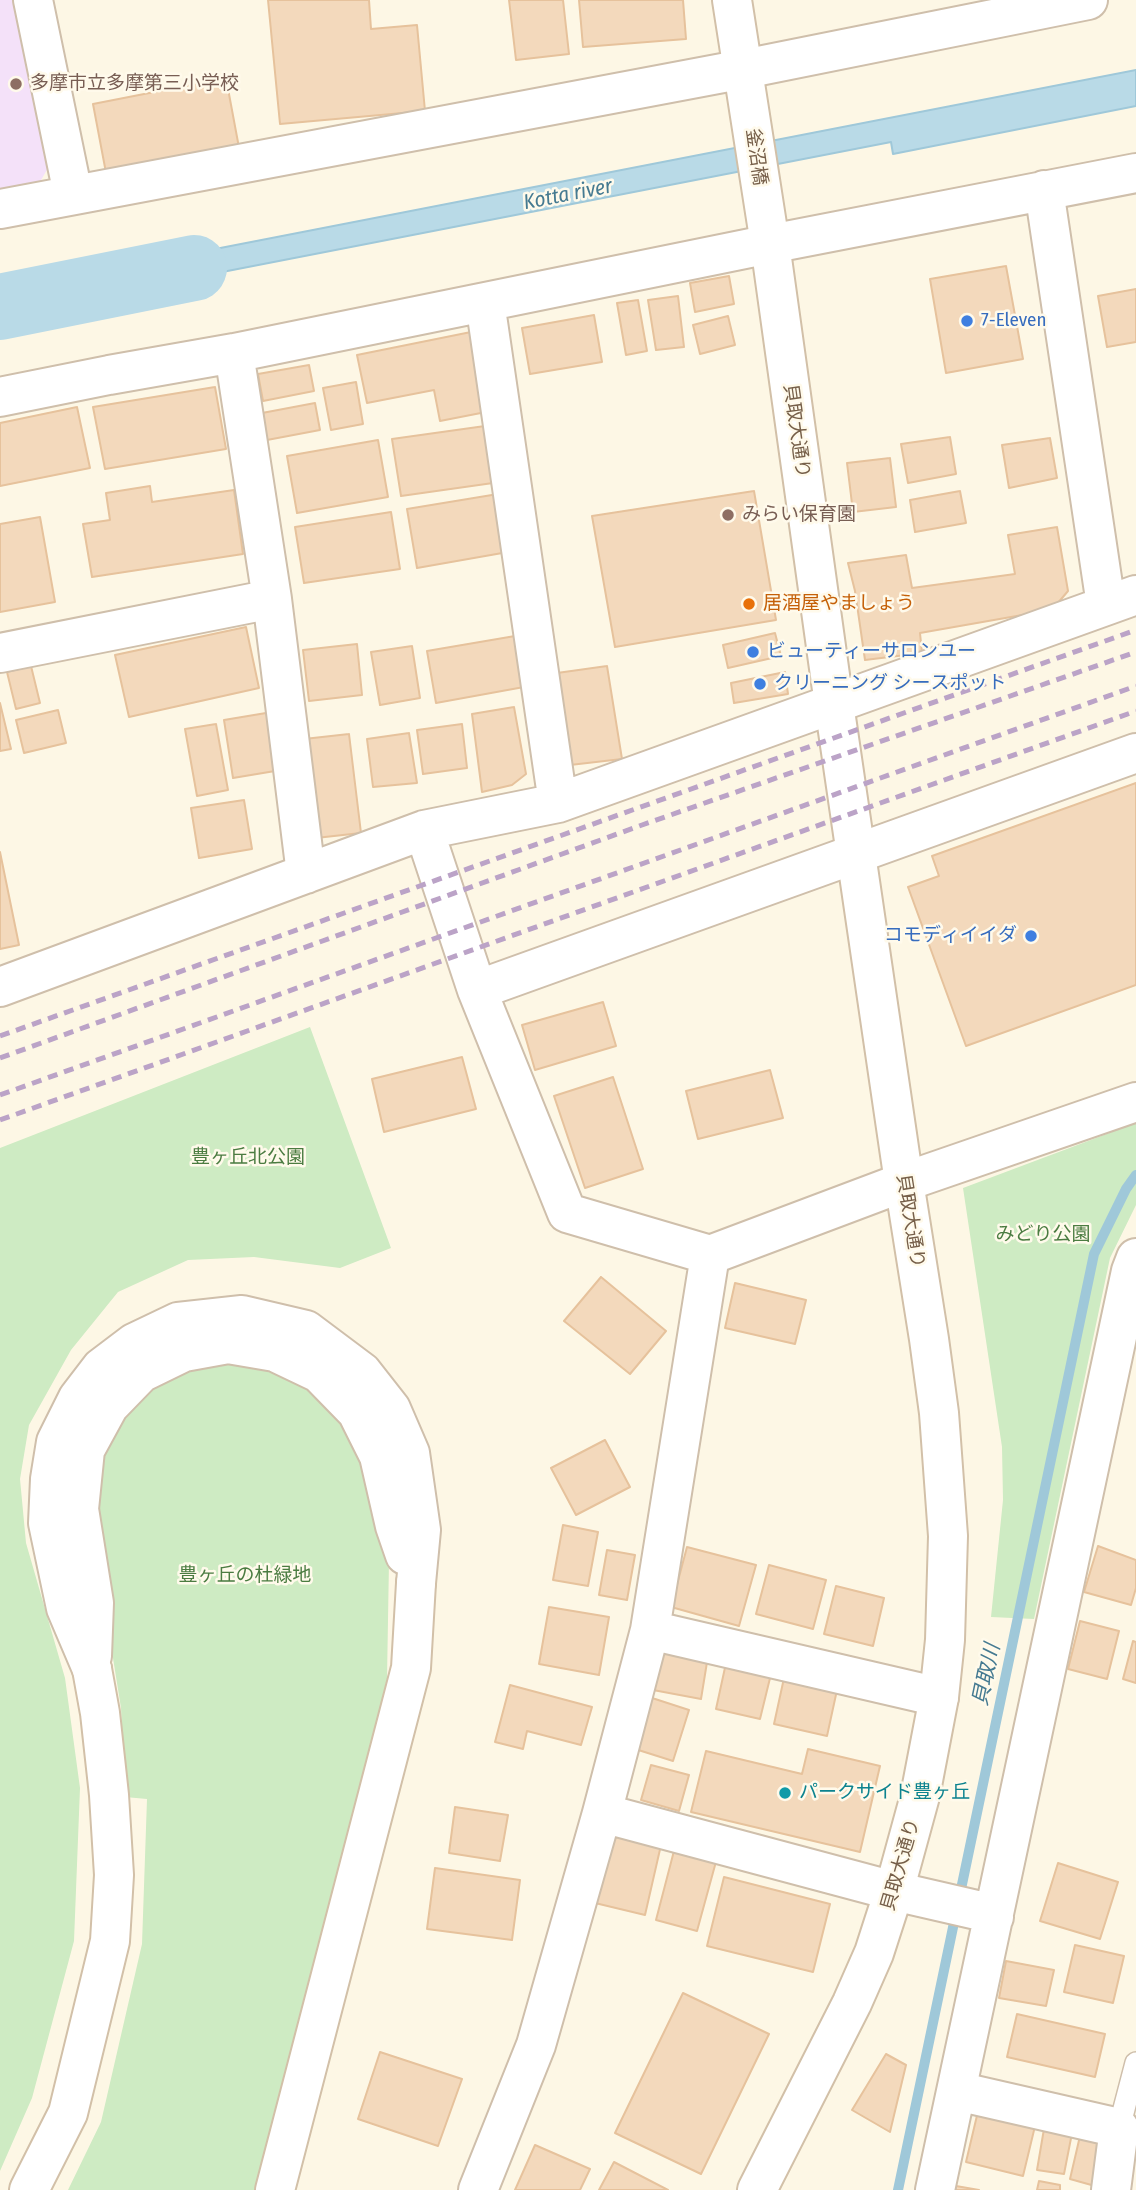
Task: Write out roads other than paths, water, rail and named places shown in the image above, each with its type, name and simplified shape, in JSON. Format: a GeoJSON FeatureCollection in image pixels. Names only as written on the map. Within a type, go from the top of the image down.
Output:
{"type":"FeatureCollection","features":[{"type":"Feature","properties":{"kind":"street"},"geometry":{"type":"LineString","coordinates":[[33,0],[74,194]]}},
{"type":"Feature","properties":{"kind":"street"},"geometry":{"type":"LineString","coordinates":[[732,0],[745,80]]}},
{"type":"Feature","properties":{"kind":"street"},"geometry":{"type":"LineString","coordinates":[[0,209],[74,194],[745,80],[1088,0]]}},
{"type":"Feature","properties":{"kind":"street","name":"釜沼橋"},"geometry":{"type":"LineString","coordinates":[[745,80],[768,234]]}},
{"type":"Feature","properties":{"kind":"street"},"geometry":{"type":"LineString","coordinates":[[0,397],[485,302],[768,234],[1136,173]]}},
{"type":"Feature","properties":{"kind":"street"},"geometry":{"type":"LineString","coordinates":[[0,987],[424,830],[558,803],[1121,600],[1044,190]]}},
{"type":"Feature","properties":{"kind":"street","name":"貝取大通り"},"geometry":{"type":"LineString","coordinates":[[757,2190],[852,2003],[874,1953],[894,1891],[920,1796],[939,1697],[948,1581],[946,1498],[939,1413],[834,704],[768,234]]}},
{"type":"Feature","properties":{"kind":"street"},"geometry":{"type":"LineString","coordinates":[[485,302],[558,803]]}},
{"type":"Feature","properties":{"kind":"street"},"geometry":{"type":"LineString","coordinates":[[234,353],[272,599],[306,874]]}},
{"type":"Feature","properties":{"kind":"street"},"geometry":{"type":"LineString","coordinates":[[0,653],[272,599]]}},
{"type":"Feature","properties":{"kind":"street"},"geometry":{"type":"LineString","coordinates":[[477,990],[1136,753]]}},
{"type":"Feature","properties":{"kind":"street"},"geometry":{"type":"LineString","coordinates":[[424,830],[477,990],[567,1213],[710,1255],[904,1182],[1136,1102]]}},
{"type":"Feature","properties":{"kind":"street"},"geometry":{"type":"LineString","coordinates":[[478,2190],[536,2045],[650,1630],[710,1255]]}},
{"type":"Feature","properties":{"kind":"street"},"geometry":{"type":"LineString","coordinates":[[935,2190],[957,2091],[988,1914],[1131,1270],[1136,1258]]}},
{"type":"Feature","properties":{"kind":"street"},"geometry":{"type":"LineString","coordinates":[[29,2190],[68,2113],[110,1941],[114,1875],[109,1795],[92,1669],[94,1603],[79,1509],[85,1450],[109,1406],[141,1373],[184,1352],[228,1344],[275,1352],[318,1373],[357,1412],[379,1456],[395,1526],[416,1583],[411,1668],[275,2190]]}},
{"type":"Feature","properties":{"kind":"street"},"geometry":{"type":"LineString","coordinates":[[650,1630],[939,1697]]}},
{"type":"Feature","properties":{"kind":"street"},"geometry":{"type":"LineString","coordinates":[[602,1812],[988,1914]]}},
{"type":"Feature","properties":{"kind":"street"},"geometry":{"type":"LineString","coordinates":[[957,2091],[1119,2128],[1111,2190]]}},
{"type":"Feature","properties":{"kind":"lane"},"geometry":{"type":"LineString","coordinates":[[1119,2128],[1136,2063]]}},
{"type":"Feature","properties":{"kind":"water"},"geometry":{"type":"Polygon","coordinates":[[[1136,70],[1136,106],[893,154],[891,142],[104,295],[102,271],[1136,70]]]}},
{"type":"Feature","properties":{"kind":"waterway","name":"Kotta river"},"geometry":{"type":"LineString","coordinates":[[0,307],[194,268]]}},
{"type":"Feature","properties":{"kind":"waterway","name":"貝取川"},"geometry":{"type":"LineString","coordinates":[[898,2190],[1094,1254],[1126,1189],[1136,1175]]}},
{"type":"Feature","properties":{"kind":"railway"},"geometry":{"type":"LineString","coordinates":[[0,1036],[1136,630]]}},
{"type":"Feature","properties":{"kind":"railway"},"geometry":{"type":"LineString","coordinates":[[0,1058],[642,825],[1136,652]]}},
{"type":"Feature","properties":{"kind":"railway"},"geometry":{"type":"LineString","coordinates":[[0,1095],[1136,686]]}},
{"type":"Feature","properties":{"kind":"railway"},"geometry":{"type":"LineString","coordinates":[[0,1120],[1136,711]]}},
{"type":"Feature","properties":{"kind":"place","name":"多摩市立多摩第三小学校"},"geometry":{"type":"Point","coordinates":[16,84]}},
{"type":"Feature","properties":{"kind":"place","name":"7-Eleven"},"geometry":{"type":"Point","coordinates":[967,321]}},
{"type":"Feature","properties":{"kind":"place","name":"みらい保育園"},"geometry":{"type":"Point","coordinates":[728,515]}},
{"type":"Feature","properties":{"kind":"place","name":"居酒屋やましょう"},"geometry":{"type":"Point","coordinates":[749,604]}},
{"type":"Feature","properties":{"kind":"place","name":"ビューティーサロンユー"},"geometry":{"type":"Point","coordinates":[753,652]}},
{"type":"Feature","properties":{"kind":"place","name":"クリーニング シースポット"},"geometry":{"type":"Point","coordinates":[760,684]}},
{"type":"Feature","properties":{"kind":"place","name":"コモディイイダ"},"geometry":{"type":"Point","coordinates":[1031,936]}},
{"type":"Feature","properties":{"kind":"place","name":"パークサイド豊ヶ丘"},"geometry":{"type":"Point","coordinates":[785,1793]}},
{"type":"Feature","properties":{"kind":"park label","name":"豊ヶ丘北公園"},"geometry":{"type":"Point","coordinates":[248,1158]}},
{"type":"Feature","properties":{"kind":"park label","name":"みどり公園"},"geometry":{"type":"Point","coordinates":[1043,1235]}},
{"type":"Feature","properties":{"kind":"park label","name":"豊ヶ丘の杜緑地"},"geometry":{"type":"Point","coordinates":[245,1576]}}]}
